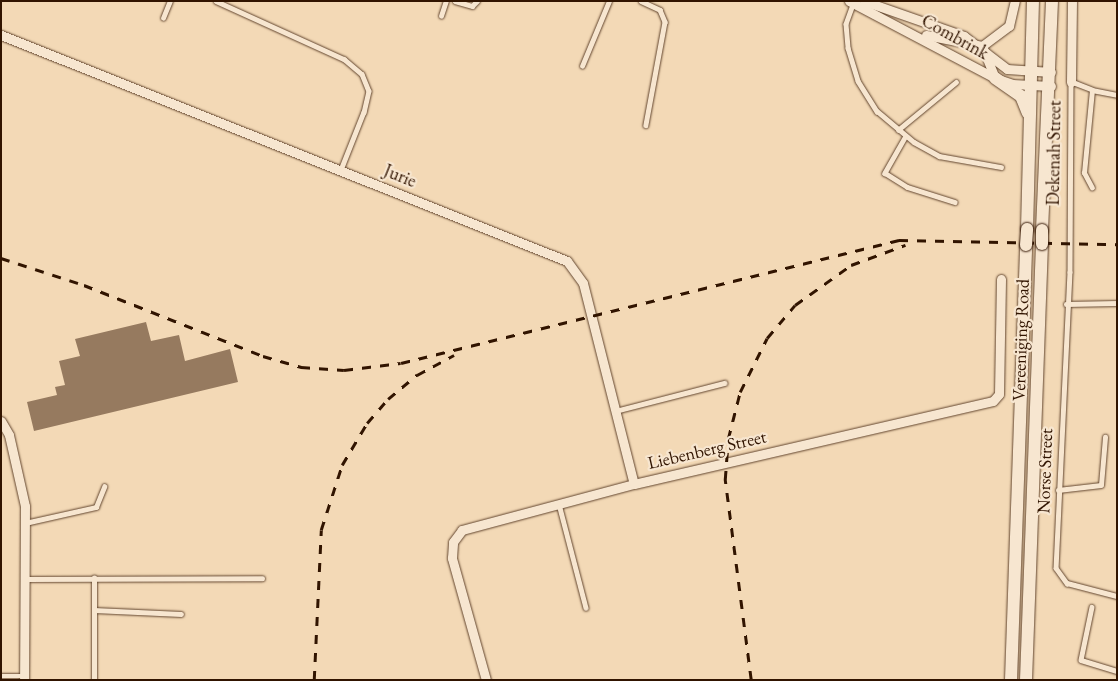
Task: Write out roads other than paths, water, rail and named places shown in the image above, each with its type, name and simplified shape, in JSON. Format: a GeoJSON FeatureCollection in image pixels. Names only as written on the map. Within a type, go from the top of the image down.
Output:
{"type":"FeatureCollection","features":[{"type":"Feature","properties":{"kind":"main road","name":"Vereeniging Road"},"geometry":{"type":"LineString","coordinates":[[1011,680],[1033,1]]}},
{"type":"Feature","properties":{"kind":"main road","name":"Vereeniging Road"},"geometry":{"type":"LineString","coordinates":[[1026,680],[1042,230],[1051,86],[1052,1]]}},
{"type":"Feature","properties":{"kind":"main road"},"geometry":{"type":"LineString","coordinates":[[995,78],[1021,96],[1030,120]]}},
{"type":"Feature","properties":{"kind":"street"},"geometry":{"type":"LineString","coordinates":[[864,1],[942,27],[982,46],[1007,69],[1051,72]]}},
{"type":"Feature","properties":{"kind":"street"},"geometry":{"type":"LineString","coordinates":[[915,33],[982,46],[1008,26],[1015,1]]}},
{"type":"Feature","properties":{"kind":"street","name":"Dekenah Street"},"geometry":{"type":"LineString","coordinates":[[1071,82],[1072,1]]}},
{"type":"Feature","properties":{"kind":"street","name":"Combrink"},"geometry":{"type":"LineString","coordinates":[[852,2],[915,33],[995,78],[1031,86],[1051,86]]}},
{"type":"Feature","properties":{"kind":"street"},"geometry":{"type":"LineString","coordinates":[[938,38],[942,27]]}},
{"type":"Feature","properties":{"kind":"street","name":"Jurie"},"geometry":{"type":"LineString","coordinates":[[1,35],[567,261],[583,283],[634,484]]}},
{"type":"Feature","properties":{"kind":"street"},"geometry":{"type":"LineString","coordinates":[[982,46],[984,61],[995,78]]}},
{"type":"Feature","properties":{"kind":"street","name":"Liebenberg Street"},"geometry":{"type":"LineString","coordinates":[[486,680],[452,558],[453,542],[469,526],[634,484],[993,401],[998,394],[1000,279]]}},
{"type":"Feature","properties":{"kind":"street"},"geometry":{"type":"LineString","coordinates":[[1,421],[12,445],[25,523],[24,678]]}},
{"type":"Feature","properties":{"kind":"lane"},"geometry":{"type":"LineString","coordinates":[[163,18],[170,1]]}},
{"type":"Feature","properties":{"kind":"lane"},"geometry":{"type":"LineString","coordinates":[[216,1],[344,59],[362,74],[368,92],[364,112],[341,170]]}},
{"type":"Feature","properties":{"kind":"lane"},"geometry":{"type":"LineString","coordinates":[[440,16],[446,1]]}},
{"type":"Feature","properties":{"kind":"lane"},"geometry":{"type":"LineString","coordinates":[[455,1],[472,6],[477,1]]}},
{"type":"Feature","properties":{"kind":"lane"},"geometry":{"type":"LineString","coordinates":[[582,66],[609,1]]}},
{"type":"Feature","properties":{"kind":"lane"},"geometry":{"type":"LineString","coordinates":[[641,1],[660,10],[664,22],[646,125]]}},
{"type":"Feature","properties":{"kind":"lane"},"geometry":{"type":"LineString","coordinates":[[852,2],[846,35],[858,81],[877,111],[906,136],[939,156],[1001,167]]}},
{"type":"Feature","properties":{"kind":"lane"},"geometry":{"type":"LineString","coordinates":[[898,130],[956,82]]}},
{"type":"Feature","properties":{"kind":"lane"},"geometry":{"type":"LineString","coordinates":[[1071,82],[1092,90],[1117,95]]}},
{"type":"Feature","properties":{"kind":"lane","name":"Dekenah Street"},"geometry":{"type":"LineString","coordinates":[[1066,304],[1071,82]]}},
{"type":"Feature","properties":{"kind":"lane"},"geometry":{"type":"LineString","coordinates":[[1092,90],[1084,173],[1092,188]]}},
{"type":"Feature","properties":{"kind":"lane"},"geometry":{"type":"LineString","coordinates":[[906,136],[885,173],[907,187],[955,202]]}},
{"type":"Feature","properties":{"kind":"lane"},"geometry":{"type":"LineString","coordinates":[[1066,304],[1117,303]]}},
{"type":"Feature","properties":{"kind":"lane","name":"Norse Street"},"geometry":{"type":"LineString","coordinates":[[1066,304],[1058,490],[1060,577],[1077,587],[1117,596]]}},
{"type":"Feature","properties":{"kind":"lane"},"geometry":{"type":"LineString","coordinates":[[615,411],[724,383]]}},
{"type":"Feature","properties":{"kind":"lane"},"geometry":{"type":"LineString","coordinates":[[1058,490],[1101,485],[1105,437]]}},
{"type":"Feature","properties":{"kind":"lane"},"geometry":{"type":"LineString","coordinates":[[25,523],[96,507],[104,487]]}},
{"type":"Feature","properties":{"kind":"lane"},"geometry":{"type":"LineString","coordinates":[[559,504],[586,608]]}},
{"type":"Feature","properties":{"kind":"lane"},"geometry":{"type":"LineString","coordinates":[[94,578],[94,680]]}},
{"type":"Feature","properties":{"kind":"lane"},"geometry":{"type":"LineString","coordinates":[[25,579],[262,578]]}},
{"type":"Feature","properties":{"kind":"lane"},"geometry":{"type":"LineString","coordinates":[[1092,607],[1081,660],[1117,671]]}},
{"type":"Feature","properties":{"kind":"lane"},"geometry":{"type":"LineString","coordinates":[[94,610],[181,614]]}},
{"type":"Feature","properties":{"kind":"lane"},"geometry":{"type":"LineString","coordinates":[[1,676],[24,678]]}},
{"type":"Feature","properties":{"kind":"railway"},"geometry":{"type":"LineString","coordinates":[[1,258],[84,285],[263,356],[301,367],[344,370],[401,363],[899,240],[1117,244]]}},
{"type":"Feature","properties":{"kind":"railway"},"geometry":{"type":"LineString","coordinates":[[751,680],[725,480],[728,439],[740,392],[767,338],[795,305],[851,265],[905,245]]}},
{"type":"Feature","properties":{"kind":"railway"},"geometry":{"type":"LineString","coordinates":[[314,680],[321,530],[342,465],[367,423],[388,399],[417,375],[454,355]]}}]}
